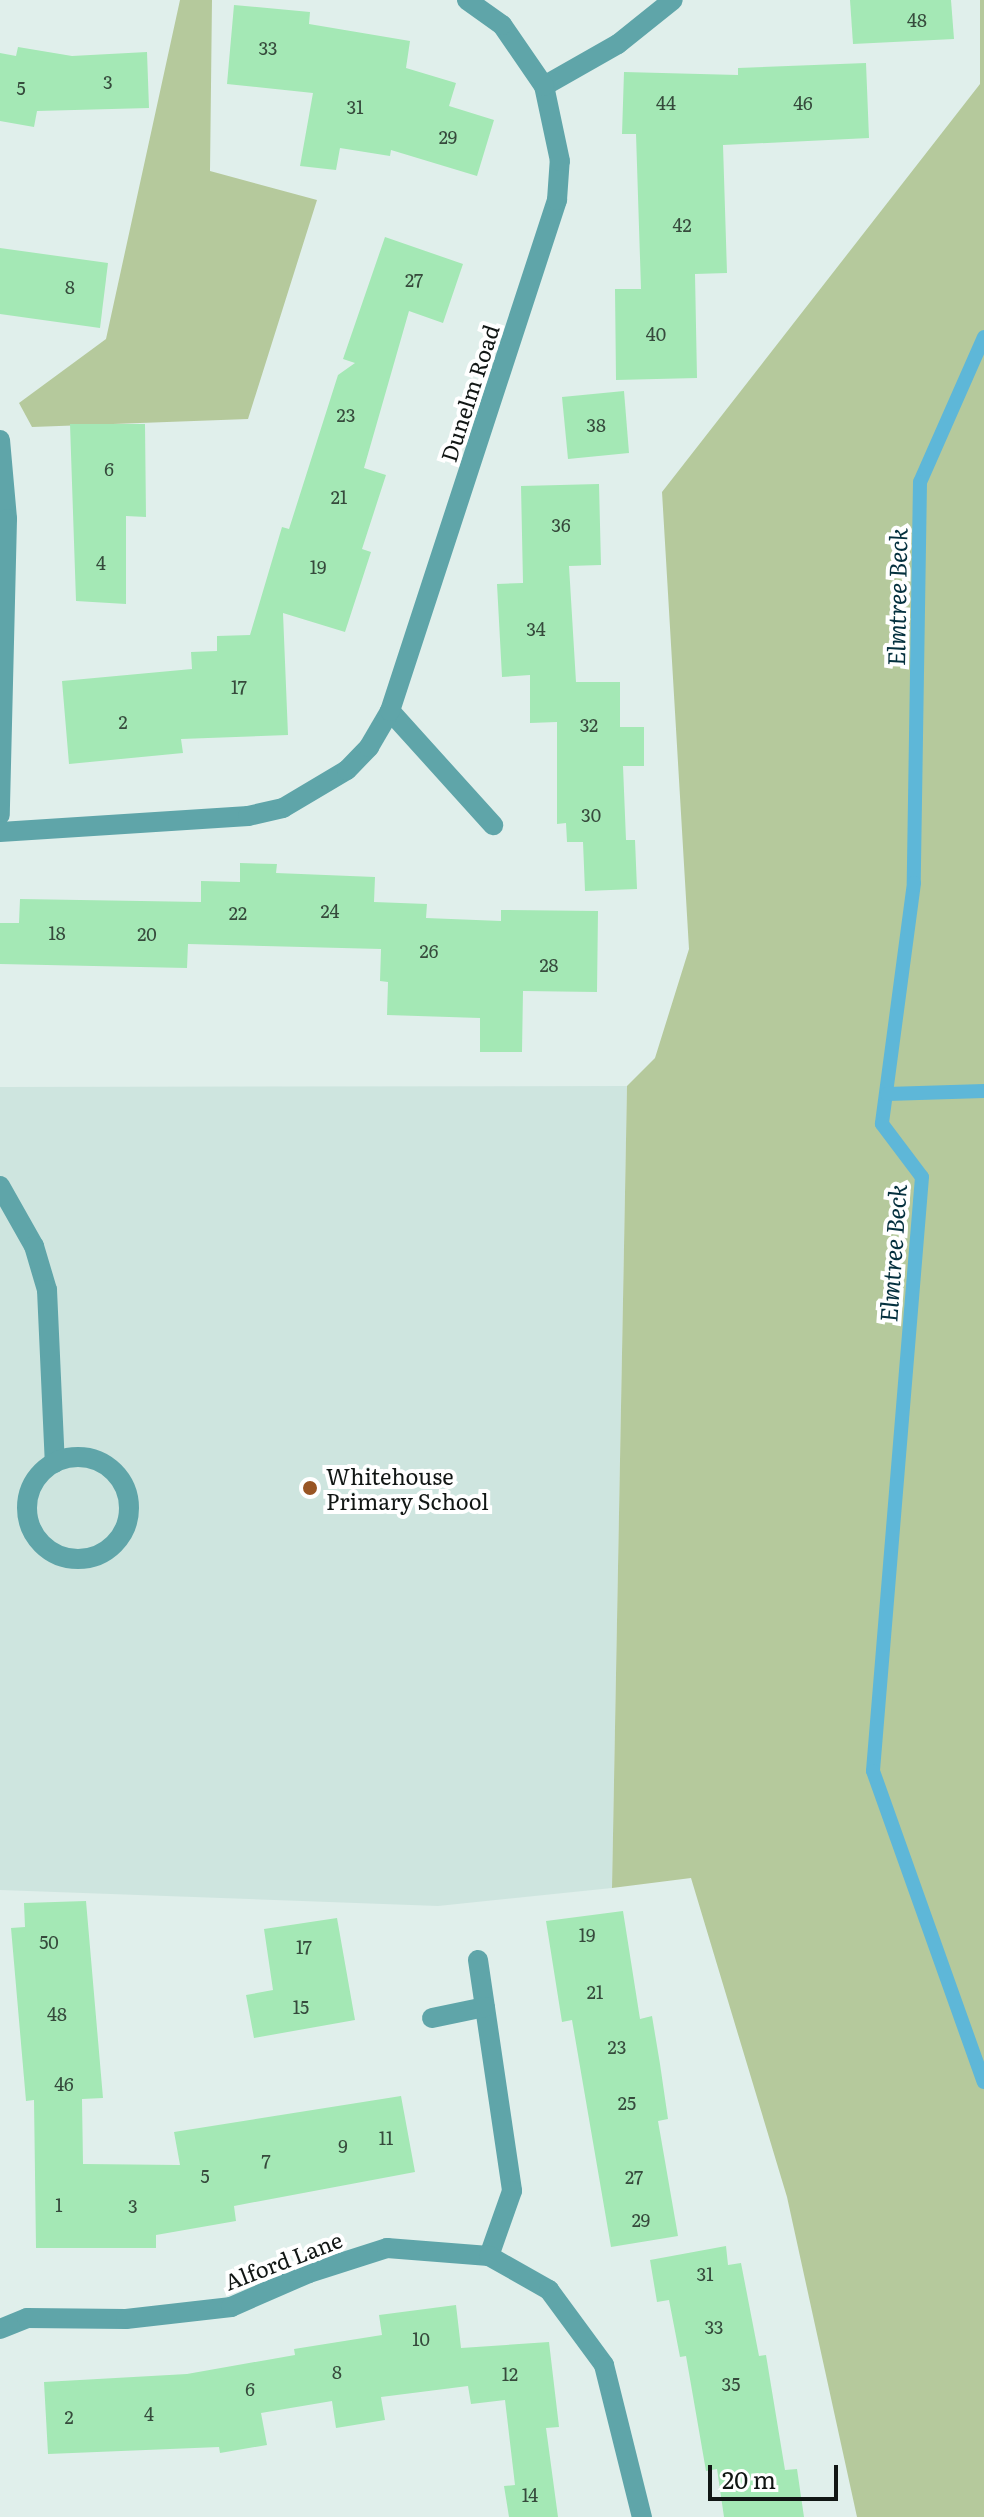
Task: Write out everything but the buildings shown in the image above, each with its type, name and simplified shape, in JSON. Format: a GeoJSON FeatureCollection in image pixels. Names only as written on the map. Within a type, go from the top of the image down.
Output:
{"type":"FeatureCollection","features":[{"type":"Feature","properties":{"kind":"street","name":"Dunelm Road"},"geometry":{"type":"LineString","coordinates":[[0,832],[248,816],[283,808],[347,770],[369,747],[390,711],[557,200],[557,136],[544,86],[502,25],[467,0]]}},
{"type":"Feature","properties":{"kind":"street"},"geometry":{"type":"LineString","coordinates":[[544,86],[618,44],[673,0]]}},
{"type":"Feature","properties":{"kind":"street"},"geometry":{"type":"LineString","coordinates":[[0,440],[7,519],[0,815]]}},
{"type":"Feature","properties":{"kind":"street"},"geometry":{"type":"LineString","coordinates":[[390,711],[493,825]]}},
{"type":"Feature","properties":{"kind":"street"},"geometry":{"type":"LineString","coordinates":[[0,1186],[34,1246],[47,1290],[55,1463]]}},
{"type":"Feature","properties":{"kind":"street"},"geometry":{"type":"LineString","coordinates":[[79,1457],[95,1459],[121,1479],[128,1494],[128,1518],[105,1551],[71,1558],[54,1553],[31,1528],[30,1493],[37,1478],[55,1463],[79,1457]]}},
{"type":"Feature","properties":{"kind":"street"},"geometry":{"type":"LineString","coordinates":[[478,1960],[512,2191],[489,2256]]}},
{"type":"Feature","properties":{"kind":"street"},"geometry":{"type":"LineString","coordinates":[[432,2018],[485,2007]]}},
{"type":"Feature","properties":{"kind":"street","name":"Alford Lane"},"geometry":{"type":"LineString","coordinates":[[0,2329],[27,2318],[126,2319],[231,2307],[309,2273],[387,2248],[489,2256],[549,2290],[604,2365],[642,2517]]}},
{"type":"Feature","properties":{"kind":"shaded area","name":"Whitehouse Primary School"},"geometry":{"type":"Polygon","coordinates":[[[627,1086],[612,1888],[438,1906],[0,1890],[0,1087],[627,1086]]]}},
{"type":"Feature","properties":{"kind":"green space"},"geometry":{"type":"Polygon","coordinates":[[[180,0],[212,0],[210,171],[317,200],[248,419],[32,427],[19,403],[106,339],[180,0]]]}},
{"type":"Feature","properties":{"kind":"green space"},"geometry":{"type":"Polygon","coordinates":[[[980,0],[984,0],[984,2517],[857,2517],[787,2197],[691,1878],[612,1888],[627,1086],[655,1058],[689,949],[662,492],[980,84],[980,0]]]}},
{"type":"Feature","properties":{"kind":"waterway","name":"Elmtree Beck"},"geometry":{"type":"LineString","coordinates":[[984,337],[920,482],[914,883],[882,1124],[922,1177],[873,1771],[984,2082]]}},
{"type":"Feature","properties":{"kind":"waterway"},"geometry":{"type":"LineString","coordinates":[[887,1094],[984,1091]]}},
{"type":"Feature","properties":{"kind":"place","name":"Whitehouse Primary School"},"geometry":{"type":"Point","coordinates":[310,1488]}}]}
